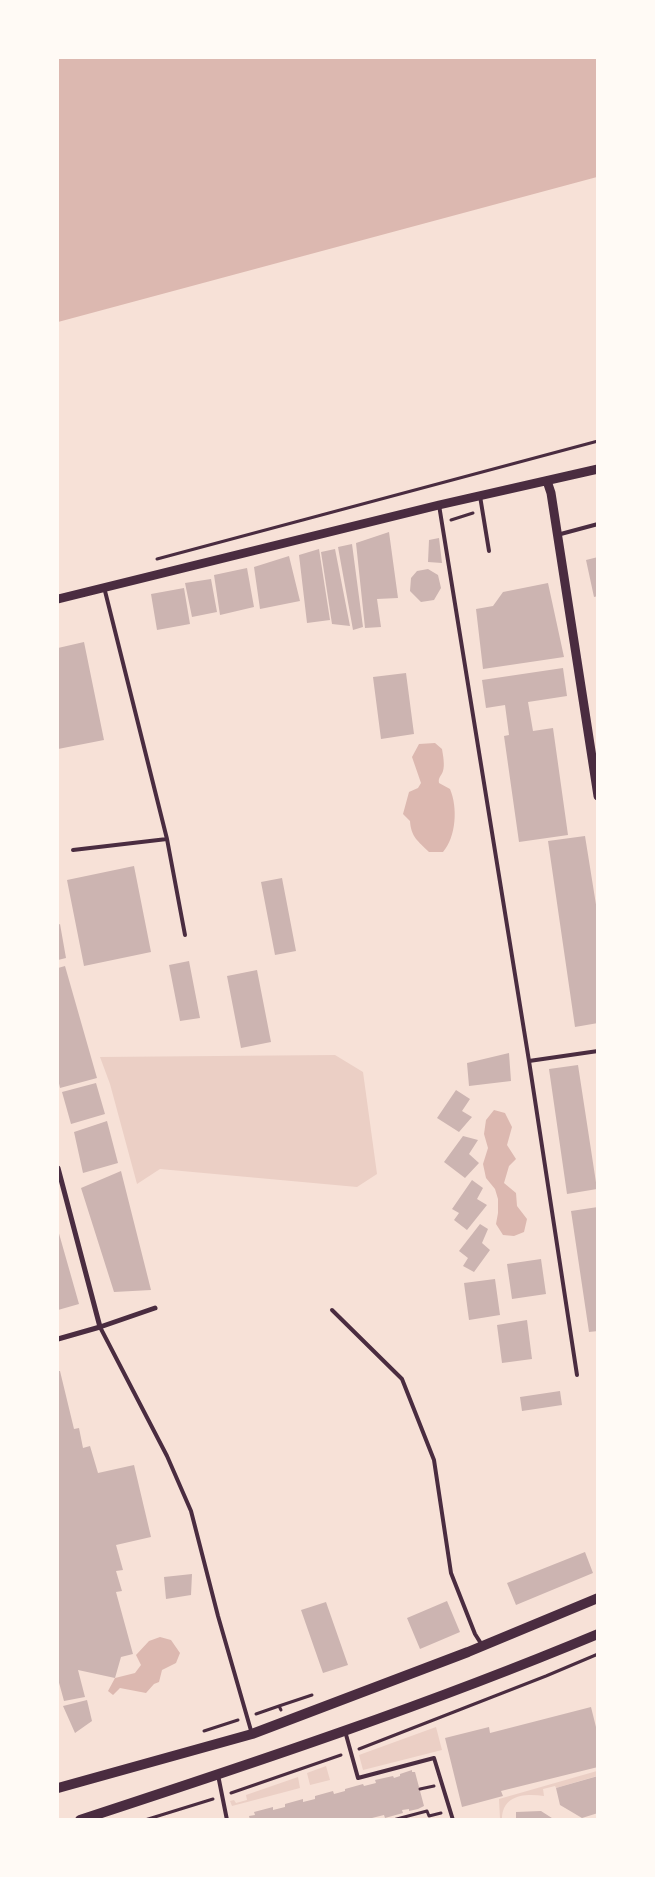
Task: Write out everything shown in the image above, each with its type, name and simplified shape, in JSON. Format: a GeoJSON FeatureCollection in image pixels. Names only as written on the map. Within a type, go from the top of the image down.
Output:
{"type":"FeatureCollection","features":[{"type":"Feature","properties":{"kind":"main road"},"geometry":{"type":"LineString","coordinates":[[58,1788],[252,1734],[482,1646],[598,1598]]}},
{"type":"Feature","properties":{"kind":"main road"},"geometry":{"type":"LineString","coordinates":[[80,1820],[218,1775],[416,1706],[598,1634]]}},
{"type":"Feature","properties":{"kind":"street"},"geometry":{"type":"LineString","coordinates":[[58,599],[439,505],[598,470]]}},
{"type":"Feature","properties":{"kind":"street"},"geometry":{"type":"LineString","coordinates":[[547,481],[598,796]]}},
{"type":"Feature","properties":{"kind":"street"},"geometry":{"type":"LineString","coordinates":[[58,1168],[100,1326]]}},
{"type":"Feature","properties":{"kind":"street"},"geometry":{"type":"LineString","coordinates":[[58,1339],[155,1308]]}},
{"type":"Feature","properties":{"kind":"lane"},"geometry":{"type":"LineString","coordinates":[[480,496],[489,551]]}},
{"type":"Feature","properties":{"kind":"lane"},"geometry":{"type":"LineString","coordinates":[[439,505],[529,1060],[577,1375]]}},
{"type":"Feature","properties":{"kind":"lane"},"geometry":{"type":"LineString","coordinates":[[557,535],[598,524]]}},
{"type":"Feature","properties":{"kind":"lane"},"geometry":{"type":"LineString","coordinates":[[104,587],[167,839],[185,935]]}},
{"type":"Feature","properties":{"kind":"lane"},"geometry":{"type":"LineString","coordinates":[[73,850],[167,839]]}},
{"type":"Feature","properties":{"kind":"lane"},"geometry":{"type":"LineString","coordinates":[[529,1060],[598,1050]]}},
{"type":"Feature","properties":{"kind":"lane"},"geometry":{"type":"LineString","coordinates":[[332,1310],[402,1379],[434,1460],[451,1573],[475,1634],[482,1646]]}},
{"type":"Feature","properties":{"kind":"lane"},"geometry":{"type":"LineString","coordinates":[[100,1326],[192,1511],[218,1616],[252,1734]]}},
{"type":"Feature","properties":{"kind":"lane"},"geometry":{"type":"LineString","coordinates":[[345,1731],[358,1778],[434,1758],[453,1820]]}},
{"type":"Feature","properties":{"kind":"lane"},"geometry":{"type":"LineString","coordinates":[[218,1775],[227,1820]]}},
{"type":"Feature","properties":{"kind":"path"},"geometry":{"type":"LineString","coordinates":[[154,560],[598,441]]}},
{"type":"Feature","properties":{"kind":"path"},"geometry":{"type":"LineString","coordinates":[[144,1820],[222,1796],[351,1752],[598,1654]]}},
{"type":"Feature","properties":{"kind":"path"},"geometry":{"type":"LineString","coordinates":[[392,1820],[427,1810],[428,1816],[450,1811]]}},
{"type":"Feature","properties":{"kind":"shaded area"},"geometry":{"type":"Polygon","coordinates":[[[58,58],[597,58],[597,177],[58,322],[58,58]]]}},
{"type":"Feature","properties":{"kind":"shaded area"},"geometry":{"type":"Polygon","coordinates":[[[435,743],[442,749],[444,760],[444,769],[439,778],[439,783],[450,789],[455,813],[451,838],[443,852],[429,852],[416,838],[410,821],[403,814],[409,792],[418,788],[421,783],[412,757],[419,744],[435,743]]]}},
{"type":"Feature","properties":{"kind":"shaded area"},"geometry":{"type":"Polygon","coordinates":[[[335,1055],[363,1072],[377,1174],[357,1187],[160,1169],[137,1184],[110,1084],[100,1057],[335,1055]]]}},
{"type":"Feature","properties":{"kind":"shaded area"},"geometry":{"type":"Polygon","coordinates":[[[494,1110],[505,1113],[512,1127],[507,1145],[516,1159],[509,1166],[504,1183],[516,1193],[517,1206],[527,1219],[524,1232],[514,1236],[503,1235],[496,1224],[498,1199],[495,1189],[486,1178],[483,1164],[488,1148],[484,1134],[486,1120],[494,1110]]]}},
{"type":"Feature","properties":{"kind":"shaded area"},"geometry":{"type":"Polygon","coordinates":[[[160,1637],[171,1640],[180,1653],[176,1663],[162,1670],[159,1682],[154,1684],[146,1693],[120,1688],[113,1695],[108,1691],[115,1678],[135,1673],[141,1665],[136,1655],[149,1641],[160,1637]]]}},
{"type":"Feature","properties":{"kind":"shaded area"},"geometry":{"type":"Polygon","coordinates":[[[436,1727],[442,1750],[363,1770],[359,1755],[436,1727]]]}},
{"type":"Feature","properties":{"kind":"shaded area"},"geometry":{"type":"Polygon","coordinates":[[[326,1766],[330,1780],[310,1785],[307,1773],[326,1766]]]}},
{"type":"Feature","properties":{"kind":"shaded area"},"geometry":{"type":"Polygon","coordinates":[[[597,1771],[597,1776],[556,1788],[555,1786],[543,1789],[544,1796],[529,1795],[516,1797],[506,1805],[502,1819],[500,1819],[499,1799],[597,1771]]]}},
{"type":"Feature","properties":{"kind":"shaded area"},"geometry":{"type":"Polygon","coordinates":[[[298,1777],[300,1788],[232,1806],[230,1801],[234,1800],[236,1803],[247,1800],[246,1795],[298,1777]]]}},
{"type":"Feature","properties":{"kind":"building"},"geometry":{"type":"Polygon","coordinates":[[[389,532],[398,598],[377,599],[381,627],[365,628],[356,543],[389,532]]]}},
{"type":"Feature","properties":{"kind":"building"},"geometry":{"type":"Polygon","coordinates":[[[439,538],[442,563],[428,562],[429,540],[439,538]]]}},
{"type":"Feature","properties":{"kind":"building"},"geometry":{"type":"Polygon","coordinates":[[[352,544],[363,627],[353,630],[338,547],[352,544]]]}},
{"type":"Feature","properties":{"kind":"building"},"geometry":{"type":"Polygon","coordinates":[[[319,549],[330,620],[307,623],[299,555],[319,549]]]}},
{"type":"Feature","properties":{"kind":"building"},"geometry":{"type":"Polygon","coordinates":[[[335,549],[350,626],[332,624],[321,552],[335,549]]]}},
{"type":"Feature","properties":{"kind":"building"},"geometry":{"type":"Polygon","coordinates":[[[289,556],[300,601],[260,609],[254,567],[289,556]]]}},
{"type":"Feature","properties":{"kind":"building"},"geometry":{"type":"Polygon","coordinates":[[[598,557],[598,596],[594,597],[586,560],[598,557]]]}},
{"type":"Feature","properties":{"kind":"building"},"geometry":{"type":"Polygon","coordinates":[[[247,568],[254,607],[220,615],[214,575],[247,568]]]}},
{"type":"Feature","properties":{"kind":"building"},"geometry":{"type":"Polygon","coordinates":[[[428,569],[438,575],[441,588],[434,600],[421,602],[410,591],[411,578],[417,571],[428,569]]]}},
{"type":"Feature","properties":{"kind":"building"},"geometry":{"type":"Polygon","coordinates":[[[211,579],[217,612],[192,617],[185,583],[211,579]]]}},
{"type":"Feature","properties":{"kind":"building"},"geometry":{"type":"Polygon","coordinates":[[[548,583],[564,657],[483,669],[476,609],[493,606],[503,592],[548,583]]]}},
{"type":"Feature","properties":{"kind":"building"},"geometry":{"type":"Polygon","coordinates":[[[184,588],[190,624],[157,630],[151,594],[184,588]]]}},
{"type":"Feature","properties":{"kind":"building"},"geometry":{"type":"Polygon","coordinates":[[[84,642],[104,740],[58,749],[58,648],[84,642]]]}},
{"type":"Feature","properties":{"kind":"building"},"geometry":{"type":"Polygon","coordinates":[[[563,668],[567,696],[528,702],[533,731],[553,728],[568,835],[519,842],[504,736],[509,735],[505,705],[486,708],[482,680],[563,668]]]}},
{"type":"Feature","properties":{"kind":"building"},"geometry":{"type":"Polygon","coordinates":[[[406,673],[414,734],[381,739],[373,677],[406,673]]]}},
{"type":"Feature","properties":{"kind":"building"},"geometry":{"type":"Polygon","coordinates":[[[585,836],[598,917],[598,1023],[575,1027],[548,841],[585,836]]]}},
{"type":"Feature","properties":{"kind":"building"},"geometry":{"type":"Polygon","coordinates":[[[134,866],[151,952],[84,966],[67,880],[134,866]]]}},
{"type":"Feature","properties":{"kind":"building"},"geometry":{"type":"Polygon","coordinates":[[[282,878],[296,951],[275,955],[261,882],[282,878]]]}},
{"type":"Feature","properties":{"kind":"building"},"geometry":{"type":"Polygon","coordinates":[[[60,924],[66,958],[58,960],[58,925],[60,924]]]}},
{"type":"Feature","properties":{"kind":"building"},"geometry":{"type":"Polygon","coordinates":[[[189,961],[200,1018],[180,1021],[169,965],[189,961]]]}},
{"type":"Feature","properties":{"kind":"building"},"geometry":{"type":"Polygon","coordinates":[[[65,966],[97,1078],[60,1088],[58,1079],[58,968],[65,966]]]}},
{"type":"Feature","properties":{"kind":"building"},"geometry":{"type":"Polygon","coordinates":[[[257,970],[271,1042],[241,1048],[227,976],[257,970]]]}},
{"type":"Feature","properties":{"kind":"building"},"geometry":{"type":"Polygon","coordinates":[[[509,1053],[511,1081],[469,1086],[467,1063],[509,1053]]]}},
{"type":"Feature","properties":{"kind":"building"},"geometry":{"type":"Polygon","coordinates":[[[578,1065],[597,1189],[567,1194],[549,1069],[578,1065]]]}},
{"type":"Feature","properties":{"kind":"building"},"geometry":{"type":"Polygon","coordinates":[[[96,1083],[105,1114],[71,1124],[62,1092],[96,1083]]]}},
{"type":"Feature","properties":{"kind":"building"},"geometry":{"type":"Polygon","coordinates":[[[456,1090],[470,1099],[462,1111],[472,1117],[459,1132],[437,1118],[456,1090]]]}},
{"type":"Feature","properties":{"kind":"building"},"geometry":{"type":"Polygon","coordinates":[[[107,1121],[118,1163],[83,1173],[74,1132],[107,1121]]]}},
{"type":"Feature","properties":{"kind":"building"},"geometry":{"type":"Polygon","coordinates":[[[463,1136],[478,1140],[469,1154],[479,1163],[465,1178],[444,1162],[463,1136]]]}},
{"type":"Feature","properties":{"kind":"building"},"geometry":{"type":"Polygon","coordinates":[[[121,1171],[151,1290],[114,1292],[81,1188],[121,1171]]]}},
{"type":"Feature","properties":{"kind":"building"},"geometry":{"type":"Polygon","coordinates":[[[472,1180],[483,1188],[477,1199],[487,1205],[467,1230],[454,1220],[459,1213],[452,1209],[472,1180]]]}},
{"type":"Feature","properties":{"kind":"building"},"geometry":{"type":"Polygon","coordinates":[[[598,1207],[598,1331],[589,1332],[571,1211],[598,1207]]]}},
{"type":"Feature","properties":{"kind":"building"},"geometry":{"type":"Polygon","coordinates":[[[480,1224],[488,1229],[482,1243],[490,1250],[474,1272],[463,1266],[468,1258],[459,1251],[480,1224]]]}},
{"type":"Feature","properties":{"kind":"building"},"geometry":{"type":"Polygon","coordinates":[[[58,1230],[79,1304],[58,1310],[58,1230]]]}},
{"type":"Feature","properties":{"kind":"building"},"geometry":{"type":"Polygon","coordinates":[[[541,1259],[546,1294],[512,1299],[507,1264],[541,1259]]]}},
{"type":"Feature","properties":{"kind":"building"},"geometry":{"type":"Polygon","coordinates":[[[495,1279],[500,1315],[469,1320],[464,1283],[495,1279]]]}},
{"type":"Feature","properties":{"kind":"building"},"geometry":{"type":"Polygon","coordinates":[[[527,1320],[532,1359],[502,1363],[497,1325],[527,1320]]]}},
{"type":"Feature","properties":{"kind":"building"},"geometry":{"type":"Polygon","coordinates":[[[58,1371],[60,1371],[74,1429],[79,1428],[83,1448],[90,1446],[98,1473],[134,1465],[151,1537],[116,1545],[123,1570],[116,1571],[122,1591],[116,1592],[133,1654],[121,1657],[115,1678],[78,1670],[85,1697],[64,1701],[58,1679],[58,1371]]]}},
{"type":"Feature","properties":{"kind":"building"},"geometry":{"type":"Polygon","coordinates":[[[560,1391],[562,1405],[522,1411],[520,1397],[560,1391]]]}},
{"type":"Feature","properties":{"kind":"building"},"geometry":{"type":"Polygon","coordinates":[[[585,1552],[593,1573],[516,1605],[507,1583],[585,1552]]]}},
{"type":"Feature","properties":{"kind":"building"},"geometry":{"type":"Polygon","coordinates":[[[192,1574],[191,1595],[166,1599],[164,1577],[192,1574]]]}},
{"type":"Feature","properties":{"kind":"building"},"geometry":{"type":"Polygon","coordinates":[[[447,1601],[460,1632],[420,1649],[407,1618],[447,1601]]]}},
{"type":"Feature","properties":{"kind":"building"},"geometry":{"type":"Polygon","coordinates":[[[326,1602],[348,1665],[323,1673],[301,1610],[326,1602]]]}},
{"type":"Feature","properties":{"kind":"building"},"geometry":{"type":"Polygon","coordinates":[[[87,1700],[92,1721],[75,1733],[63,1706],[87,1700]]]}},
{"type":"Feature","properties":{"kind":"building"},"geometry":{"type":"Polygon","coordinates":[[[591,1707],[598,1735],[598,1767],[501,1791],[503,1796],[462,1807],[445,1738],[489,1727],[490,1733],[591,1707]]]}},
{"type":"Feature","properties":{"kind":"building"},"geometry":{"type":"Polygon","coordinates":[[[412,1770],[412,1772],[415,1772],[424,1806],[418,1809],[402,1810],[403,1813],[385,1818],[384,1815],[372,1818],[373,1820],[250,1820],[249,1816],[255,1815],[254,1812],[273,1807],[273,1810],[285,1807],[285,1804],[303,1799],[303,1802],[315,1799],[315,1796],[333,1791],[334,1794],[363,1784],[364,1786],[376,1783],[375,1780],[393,1776],[394,1778],[412,1770]]]}},
{"type":"Feature","properties":{"kind":"building"},"geometry":{"type":"Polygon","coordinates":[[[598,1776],[598,1813],[582,1818],[560,1805],[556,1788],[598,1776]]]}},
{"type":"Feature","properties":{"kind":"building"},"geometry":{"type":"Polygon","coordinates":[[[541,1811],[555,1820],[516,1820],[516,1812],[541,1811]]]}}]}
